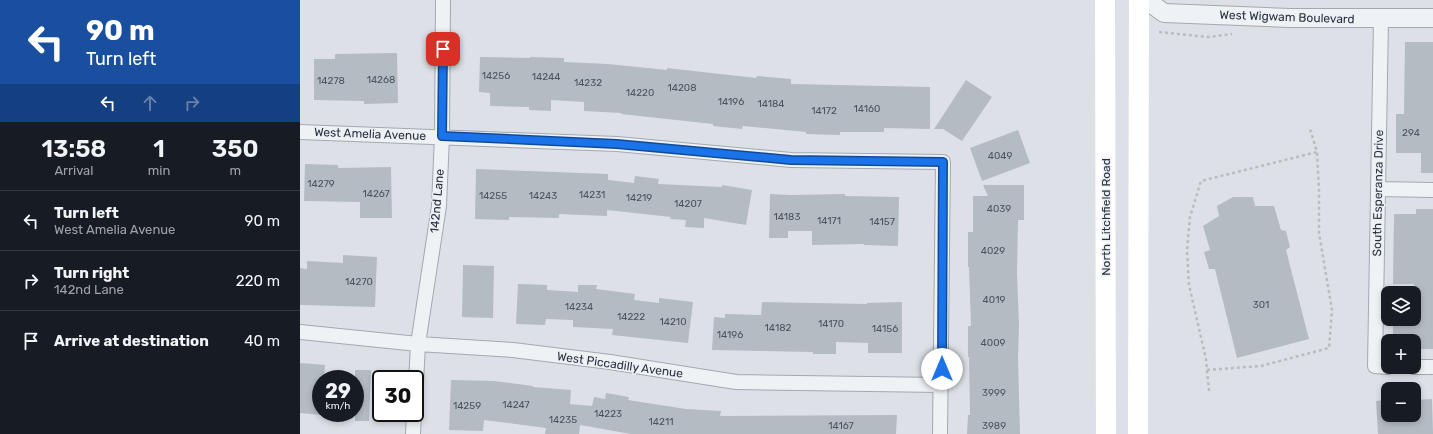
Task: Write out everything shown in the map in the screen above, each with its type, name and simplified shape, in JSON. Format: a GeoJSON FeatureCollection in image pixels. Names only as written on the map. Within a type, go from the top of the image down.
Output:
{"type":"FeatureCollection","features":[{"type":"Feature","properties":{"kind":"main road","name":"North Litchfield Road"},"geometry":{"type":"LineString","coordinates":[[1105,0],[1106,434]]}},
{"type":"Feature","properties":{"kind":"main road"},"geometry":{"type":"LineString","coordinates":[[1138,434],[1139,0]]}},
{"type":"Feature","properties":{"kind":"street","name":"142nd Lane"},"geometry":{"type":"LineString","coordinates":[[417,370],[418,344],[439,206],[442,136],[443,0]]}},
{"type":"Feature","properties":{"kind":"street","name":"West Wigwam Boulevard"},"geometry":{"type":"LineString","coordinates":[[1146,0],[1164,13],[1290,18],[1433,18]]}},
{"type":"Feature","properties":{"kind":"street","name":"South Esperanza Drive"},"geometry":{"type":"LineString","coordinates":[[1381,19],[1378,189],[1381,334]]}},
{"type":"Feature","properties":{"kind":"street","name":"West Amelia Avenue"},"geometry":{"type":"LineString","coordinates":[[300,132],[442,136],[617,144],[791,160],[943,162],[941,385]]}},
{"type":"Feature","properties":{"kind":"street"},"geometry":{"type":"LineString","coordinates":[[1378,189],[1433,190]]}},
{"type":"Feature","properties":{"kind":"street","name":"West Piccadilly Avenue"},"geometry":{"type":"LineString","coordinates":[[300,332],[418,344],[521,351],[610,362],[736,382],[941,385]]}},
{"type":"Feature","properties":{"kind":"street"},"geometry":{"type":"LineString","coordinates":[[1421,367],[1433,367]]}},
{"type":"Feature","properties":{"kind":"street"},"geometry":{"type":"LineString","coordinates":[[940,434],[941,385]]}},
{"type":"Feature","properties":{"kind":"street"},"geometry":{"type":"LineString","coordinates":[[413,434],[414,422]]}},
{"type":"Feature","properties":{"kind":"path"},"geometry":{"type":"LineString","coordinates":[[1207,370],[1260,366],[1329,348],[1332,310],[1319,233],[1317,152],[1310,129]]}},
{"type":"Feature","properties":{"kind":"path"},"geometry":{"type":"LineString","coordinates":[[1209,391],[1206,359],[1189,285],[1187,250],[1190,217],[1201,181],[1317,152]]}},
{"type":"Feature","properties":{"kind":"building"},"geometry":{"type":"Polygon","coordinates":[[[1405,42],[1433,42],[1433,173],[1421,173],[1421,153],[1396,153],[1396,114],[1404,114],[1405,42]]]}},
{"type":"Feature","properties":{"kind":"building"},"geometry":{"type":"Polygon","coordinates":[[[397,53],[398,103],[364,104],[364,101],[314,100],[314,59],[335,59],[335,54],[397,53]]]}},
{"type":"Feature","properties":{"kind":"building"},"geometry":{"type":"Polygon","coordinates":[[[480,57],[564,58],[564,62],[608,64],[667,70],[667,68],[756,78],[757,76],[791,79],[791,84],[930,87],[930,129],[884,128],[884,132],[840,132],[840,135],[806,134],[806,132],[743,126],[742,129],[621,113],[584,111],[584,102],[551,100],[551,111],[529,110],[529,107],[490,106],[490,93],[479,92],[480,57]]]}},
{"type":"Feature","properties":{"kind":"building"},"geometry":{"type":"Polygon","coordinates":[[[966,80],[992,97],[962,141],[943,129],[934,129],[966,80]]]}},
{"type":"Feature","properties":{"kind":"building"},"geometry":{"type":"Polygon","coordinates":[[[1018,130],[1030,163],[982,181],[970,148],[1018,130]]]}},
{"type":"Feature","properties":{"kind":"building"},"geometry":{"type":"Polygon","coordinates":[[[305,164],[338,165],[338,168],[391,167],[392,218],[360,218],[360,202],[304,201],[305,164]]]}},
{"type":"Feature","properties":{"kind":"building"},"geometry":{"type":"Polygon","coordinates":[[[476,169],[608,174],[608,180],[634,183],[635,176],[659,179],[658,184],[722,187],[722,185],[752,190],[746,225],[704,218],[704,228],[685,227],[686,220],[607,210],[607,216],[559,214],[559,218],[509,217],[509,220],[475,219],[476,169]]]}},
{"type":"Feature","properties":{"kind":"building"},"geometry":{"type":"Polygon","coordinates":[[[983,185],[1024,185],[1024,220],[1018,220],[1017,273],[1020,434],[967,434],[968,415],[970,415],[968,326],[971,326],[968,232],[973,232],[973,196],[988,196],[983,185]]]}},
{"type":"Feature","properties":{"kind":"building"},"geometry":{"type":"Polygon","coordinates":[[[770,194],[845,194],[845,196],[899,197],[898,246],[864,244],[812,245],[812,231],[788,231],[788,238],[769,238],[770,194]]]}},
{"type":"Feature","properties":{"kind":"building"},"geometry":{"type":"Polygon","coordinates":[[[1233,197],[1253,197],[1255,206],[1274,206],[1281,230],[1286,231],[1290,247],[1286,250],[1309,339],[1237,358],[1215,269],[1209,269],[1204,252],[1210,250],[1203,226],[1219,216],[1217,206],[1233,197]]]}},
{"type":"Feature","properties":{"kind":"building"},"geometry":{"type":"Polygon","coordinates":[[[1416,209],[1433,209],[1433,349],[1421,349],[1421,334],[1393,334],[1393,326],[1421,326],[1421,286],[1414,286],[1414,284],[1393,284],[1394,214],[1416,214],[1416,209]]]}},
{"type":"Feature","properties":{"kind":"building"},"geometry":{"type":"Polygon","coordinates":[[[343,255],[377,257],[375,307],[300,305],[300,268],[307,269],[307,261],[343,263],[343,255]]]}},
{"type":"Feature","properties":{"kind":"building"},"geometry":{"type":"Polygon","coordinates":[[[463,265],[494,266],[493,318],[462,317],[463,265]]]}},
{"type":"Feature","properties":{"kind":"building"},"geometry":{"type":"Polygon","coordinates":[[[518,284],[547,285],[547,290],[578,292],[578,285],[597,285],[596,289],[635,294],[634,300],[659,303],[659,298],[693,302],[688,343],[612,335],[613,329],[573,327],[573,320],[546,319],[545,325],[516,324],[518,284]]]}},
{"type":"Feature","properties":{"kind":"building"},"geometry":{"type":"Polygon","coordinates":[[[762,302],[867,304],[902,302],[902,353],[868,353],[868,343],[836,342],[836,354],[813,354],[813,352],[712,350],[714,317],[725,318],[725,314],[761,315],[762,302]]]}},
{"type":"Feature","properties":{"kind":"building"},"geometry":{"type":"Polygon","coordinates":[[[300,363],[325,365],[325,370],[312,370],[312,414],[300,413],[300,363]]]}},
{"type":"Feature","properties":{"kind":"building"},"geometry":{"type":"Polygon","coordinates":[[[364,370],[371,370],[369,421],[364,421],[364,370]]]}},
{"type":"Feature","properties":{"kind":"building"},"geometry":{"type":"Polygon","coordinates":[[[451,380],[494,381],[533,387],[571,390],[570,404],[592,406],[594,397],[605,399],[606,393],[629,397],[628,400],[686,409],[721,411],[720,416],[897,415],[896,434],[631,434],[580,425],[579,434],[545,434],[546,428],[484,420],[483,431],[449,430],[451,380]]]}},
{"type":"Feature","properties":{"kind":"building"},"geometry":{"type":"Polygon","coordinates":[[[1432,399],[1433,434],[1378,434],[1376,401],[1381,401],[1381,422],[1421,422],[1421,400],[1432,399]]]}},
{"type":"Feature","properties":{"kind":"route"},"geometry":{"type":"LineString","coordinates":[[443,49],[442,136],[617,144],[791,160],[943,162],[942,369]]}}]}
